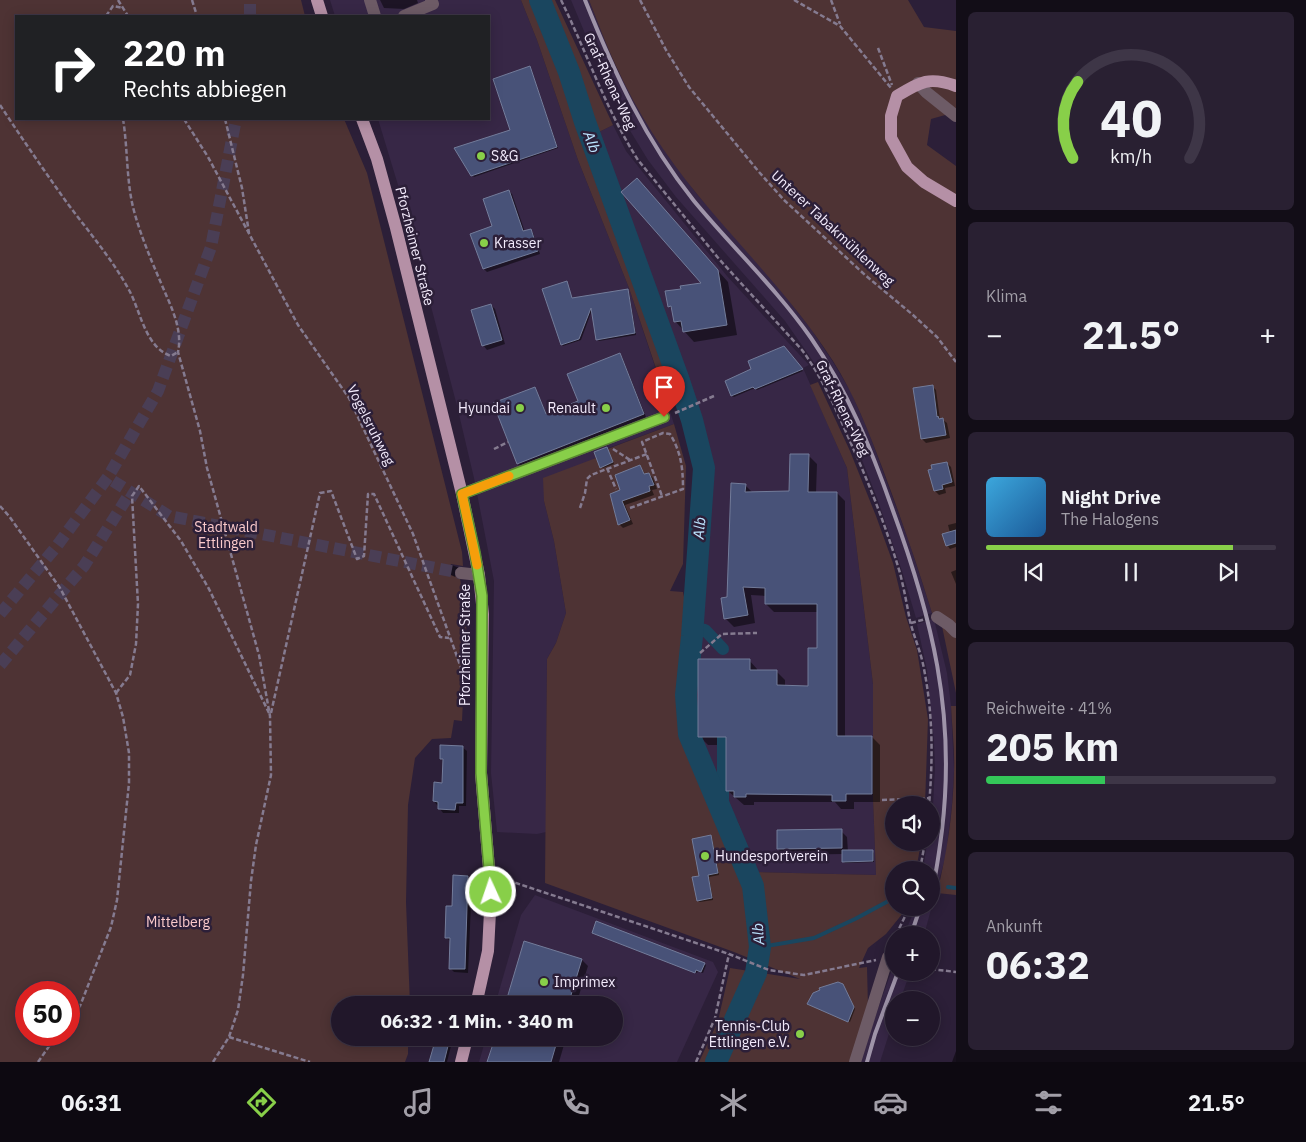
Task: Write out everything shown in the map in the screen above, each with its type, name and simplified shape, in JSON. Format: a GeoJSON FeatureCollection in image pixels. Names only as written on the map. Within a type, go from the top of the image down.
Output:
{"type":"FeatureCollection","features":[{"type":"Feature","properties":{"kind":"main road"},"geometry":{"type":"LineString","coordinates":[[317,0],[322,15]]}},
{"type":"Feature","properties":{"kind":"main road"},"geometry":{"type":"LineString","coordinates":[[956,86],[927,81],[918,83],[897,96],[891,116],[891,138],[907,167],[924,182],[956,201]]}},
{"type":"Feature","properties":{"kind":"main road","name":"Pforzheimer Straße"},"geometry":{"type":"LineString","coordinates":[[362,120],[383,178],[462,494],[479,575],[482,614],[481,773],[491,900],[488,951],[478,996]]}},
{"type":"Feature","properties":{"kind":"main road"},"geometry":{"type":"LineString","coordinates":[[461,1062],[465,1046]]}},
{"type":"Feature","properties":{"kind":"lane"},"geometry":{"type":"LineString","coordinates":[[370,0],[375,15]]}},
{"type":"Feature","properties":{"kind":"lane"},"geometry":{"type":"LineString","coordinates":[[406,15],[433,4],[431,0]]}},
{"type":"Feature","properties":{"kind":"lane"},"geometry":{"type":"LineString","coordinates":[[918,83],[926,92],[956,116]]}},
{"type":"Feature","properties":{"kind":"lane"},"geometry":{"type":"LineString","coordinates":[[462,494],[664,417]]}},
{"type":"Feature","properties":{"kind":"lane"},"geometry":{"type":"LineString","coordinates":[[461,573],[479,575]]}},
{"type":"Feature","properties":{"kind":"lane"},"geometry":{"type":"LineString","coordinates":[[937,617],[956,632]]}},
{"type":"Feature","properties":{"kind":"lane"},"geometry":{"type":"LineString","coordinates":[[855,1062],[885,967]]}},
{"type":"Feature","properties":{"kind":"path"},"geometry":{"type":"LineString","coordinates":[[118,0],[127,15]]}},
{"type":"Feature","properties":{"kind":"path"},"geometry":{"type":"LineString","coordinates":[[192,0],[197,15]]}},
{"type":"Feature","properties":{"kind":"path","name":"Graf-Rhena-Weg"},"geometry":{"type":"LineString","coordinates":[[561,0],[615,118],[638,160],[719,259],[802,350],[811,362],[831,399],[861,467],[886,532],[900,573],[911,623],[919,648],[926,679],[931,729],[932,768],[930,796]]}},
{"type":"Feature","properties":{"kind":"path","name":"Unterer Tabakmühlenweg"},"geometry":{"type":"LineString","coordinates":[[640,0],[666,50],[689,87],[759,172],[784,200],[936,337],[956,362]]}},
{"type":"Feature","properties":{"kind":"path"},"geometry":{"type":"LineString","coordinates":[[794,0],[840,26]]}},
{"type":"Feature","properties":{"kind":"path"},"geometry":{"type":"LineString","coordinates":[[831,0],[840,26],[897,96]]}},
{"type":"Feature","properties":{"kind":"path"},"geometry":{"type":"LineString","coordinates":[[107,15],[113,6],[123,8]]}},
{"type":"Feature","properties":{"kind":"path"},"geometry":{"type":"LineString","coordinates":[[878,48],[897,96]]}},
{"type":"Feature","properties":{"kind":"path"},"geometry":{"type":"LineString","coordinates":[[0,105],[66,200],[109,256],[130,292],[154,345],[162,353],[171,356],[178,352]]}},
{"type":"Feature","properties":{"kind":"path"},"geometry":{"type":"LineString","coordinates":[[123,120],[134,210],[171,307],[181,339],[178,352],[200,431],[209,477],[259,655],[270,716],[271,775],[256,845],[238,1010],[229,1036],[213,1062]]}},
{"type":"Feature","properties":{"kind":"path","name":"Vogelsruhweg"},"geometry":{"type":"LineString","coordinates":[[185,120],[208,158],[298,325],[350,398],[413,534],[472,697],[480,700]]}},
{"type":"Feature","properties":{"kind":"path"},"geometry":{"type":"LineString","coordinates":[[225,120],[242,188],[250,236]]}},
{"type":"Feature","properties":{"kind":"path"},"geometry":{"type":"LineString","coordinates":[[682,410],[714,396]]}},
{"type":"Feature","properties":{"kind":"path"},"geometry":{"type":"LineString","coordinates":[[630,508],[684,488],[683,466],[678,447],[670,434],[663,433],[642,442],[662,496]]}},
{"type":"Feature","properties":{"kind":"path"},"geometry":{"type":"LineString","coordinates":[[607,438],[613,450],[630,460]]}},
{"type":"Feature","properties":{"kind":"path"},"geometry":{"type":"LineString","coordinates":[[494,449],[508,442]]}},
{"type":"Feature","properties":{"kind":"path"},"geometry":{"type":"LineString","coordinates":[[580,508],[587,479],[591,475],[647,454]]}},
{"type":"Feature","properties":{"kind":"path"},"geometry":{"type":"LineString","coordinates":[[607,468],[616,489]]}},
{"type":"Feature","properties":{"kind":"path"},"geometry":{"type":"LineString","coordinates":[[116,693],[130,675],[136,644],[138,604],[132,496],[139,486],[181,541],[209,589],[270,716]]}},
{"type":"Feature","properties":{"kind":"path"},"geometry":{"type":"LineString","coordinates":[[270,716],[320,493],[331,491],[357,559],[364,556],[368,494],[374,494],[440,637],[450,638]]}},
{"type":"Feature","properties":{"kind":"path"},"geometry":{"type":"LineString","coordinates":[[0,506],[60,588],[116,693],[123,717],[129,753],[130,783],[117,900],[111,927],[96,971],[80,1006]]}},
{"type":"Feature","properties":{"kind":"path"},"geometry":{"type":"LineString","coordinates":[[700,653],[722,634],[757,633]]}},
{"type":"Feature","properties":{"kind":"path"},"geometry":{"type":"LineString","coordinates":[[500,877],[729,954],[769,970],[804,975],[885,958]]}},
{"type":"Feature","properties":{"kind":"path"},"geometry":{"type":"LineString","coordinates":[[696,1062],[715,1018],[729,954]]}},
{"type":"Feature","properties":{"kind":"path"},"geometry":{"type":"LineString","coordinates":[[940,970],[956,972]]}},
{"type":"Feature","properties":{"kind":"path"},"geometry":{"type":"LineString","coordinates":[[229,1036],[310,1062]]}},
{"type":"Feature","properties":{"kind":"path"},"geometry":{"type":"LineString","coordinates":[[38,1062],[49,1046]]}},
{"type":"Feature","properties":{"kind":"shaded area"},"geometry":{"type":"Polygon","coordinates":[[[330,0],[521,0],[537,40],[578,160],[629,288],[674,424],[595,453],[596,458],[544,501],[554,541],[566,613],[556,643],[547,659],[546,832],[537,834],[497,832],[491,773],[494,581],[474,478],[457,406],[408,218],[378,120],[490,120],[490,15],[335,15],[330,0]]]}},
{"type":"Feature","properties":{"kind":"shaded area"},"geometry":{"type":"Polygon","coordinates":[[[571,0],[589,0],[616,67],[669,157],[696,193],[775,283],[811,329],[851,392],[869,433],[909,542],[932,613],[916,618],[877,498],[849,427],[815,364],[785,321],[676,197],[648,160],[626,124],[602,74],[571,0]]]}},
{"type":"Feature","properties":{"kind":"shaded area"},"geometry":{"type":"Polygon","coordinates":[[[613,125],[626,151],[727,276],[809,365],[803,368],[847,468],[873,684],[873,799],[876,875],[756,872],[738,822],[732,811],[726,812],[693,737],[694,658],[712,467],[694,397],[599,132],[613,125]]]}},
{"type":"Feature","properties":{"kind":"shaded area"},"geometry":{"type":"Polygon","coordinates":[[[934,619],[947,673],[951,706],[954,770],[952,804],[946,855],[940,877],[940,861],[924,861],[926,851],[940,851],[940,796],[933,796],[934,741],[927,670],[917,624],[934,619]]]}},
{"type":"Feature","properties":{"kind":"shaded area"},"geometry":{"type":"Polygon","coordinates":[[[535,895],[713,962],[718,972],[677,1062],[479,1062],[484,1046],[623,1046],[623,996],[498,996],[521,915],[535,895]]]}},
{"type":"Feature","properties":{"kind":"shaded area"},"geometry":{"type":"Polygon","coordinates":[[[912,916],[929,916],[926,926],[908,926],[912,916]]]}},
{"type":"Feature","properties":{"kind":"shaded area"},"geometry":{"type":"Polygon","coordinates":[[[888,981],[907,981],[903,991],[885,991],[885,1046],[880,1062],[859,1062],[888,981]]]}},
{"type":"Feature","properties":{"kind":"green space","name":"Stadtwald Ettlingen"},"geometry":{"type":"Polygon","coordinates":[[[0,0],[301,0],[305,15],[15,15],[15,120],[344,120],[367,173],[462,552],[463,566],[451,564],[448,574],[460,578],[467,612],[462,721],[454,720],[451,738],[432,739],[415,758],[408,805],[406,902],[410,996],[331,996],[331,1046],[408,1046],[405,1062],[0,1062],[0,0]]]}},
{"type":"Feature","properties":{"kind":"green space"},"geometry":{"type":"Polygon","coordinates":[[[521,0],[555,0],[613,125],[599,132],[694,397],[669,407],[629,288],[578,160],[537,40],[521,0]]]}},
{"type":"Feature","properties":{"kind":"green space"},"geometry":{"type":"Polygon","coordinates":[[[589,0],[908,0],[924,27],[956,31],[956,112],[931,119],[927,145],[956,166],[956,693],[939,612],[932,613],[882,467],[848,386],[802,317],[697,194],[663,148],[642,116],[624,83],[589,0]]]}},
{"type":"Feature","properties":{"kind":"green space"},"geometry":{"type":"Polygon","coordinates":[[[818,382],[850,451],[893,563],[906,617],[917,650],[928,719],[925,796],[885,796],[885,851],[920,851],[918,861],[885,861],[885,916],[901,916],[892,926],[885,926],[885,935],[868,948],[859,968],[867,967],[868,1007],[851,1062],[699,1062],[718,1021],[730,968],[800,979],[734,952],[545,883],[547,659],[556,643],[566,613],[554,541],[544,501],[543,478],[596,458],[594,454],[674,424],[686,466],[683,564],[670,591],[683,592],[688,616],[682,685],[683,736],[719,822],[738,822],[757,872],[876,875],[873,799],[873,684],[847,468],[810,385],[818,382]]]}},
{"type":"Feature","properties":{"kind":"green space"},"geometry":{"type":"Polygon","coordinates":[[[951,706],[956,706],[956,895],[940,893],[940,880],[951,818],[954,756],[951,706]]]}},
{"type":"Feature","properties":{"kind":"building"},"geometry":{"type":"Polygon","coordinates":[[[530,66],[557,147],[471,176],[454,148],[510,130],[493,79],[530,66]]]}},
{"type":"Feature","properties":{"kind":"building"},"geometry":{"type":"Polygon","coordinates":[[[637,178],[718,270],[727,325],[683,332],[681,321],[674,322],[671,306],[668,307],[665,291],[681,289],[680,286],[701,283],[621,192],[637,178]]]}},
{"type":"Feature","properties":{"kind":"building"},"geometry":{"type":"Polygon","coordinates":[[[509,190],[523,231],[531,229],[538,251],[483,269],[470,234],[492,226],[483,199],[509,190]]]}},
{"type":"Feature","properties":{"kind":"building"},"geometry":{"type":"Polygon","coordinates":[[[567,281],[572,298],[628,289],[635,333],[596,340],[591,308],[579,339],[561,345],[542,289],[567,281]]]}},
{"type":"Feature","properties":{"kind":"building"},"geometry":{"type":"Polygon","coordinates":[[[491,304],[502,340],[482,346],[471,310],[491,304]]]}},
{"type":"Feature","properties":{"kind":"building"},"geometry":{"type":"Polygon","coordinates":[[[784,346],[803,369],[755,389],[753,387],[731,396],[725,381],[751,369],[748,361],[784,346]]]}},
{"type":"Feature","properties":{"kind":"building","name":"Renault"},"geometry":{"type":"Polygon","coordinates":[[[620,353],[644,414],[517,464],[493,403],[535,387],[546,414],[578,401],[567,374],[620,353]]]}},
{"type":"Feature","properties":{"kind":"building"},"geometry":{"type":"Polygon","coordinates":[[[933,385],[937,417],[939,419],[943,418],[946,435],[921,439],[913,388],[933,385]]]}},
{"type":"Feature","properties":{"kind":"building"},"geometry":{"type":"Polygon","coordinates":[[[607,447],[613,462],[600,468],[594,452],[607,447]]]}},
{"type":"Feature","properties":{"kind":"building"},"geometry":{"type":"Polygon","coordinates":[[[790,454],[809,454],[808,492],[837,492],[837,736],[872,736],[872,794],[846,794],[846,801],[832,801],[832,795],[746,794],[746,797],[734,797],[734,791],[726,791],[726,737],[698,737],[698,659],[750,659],[750,670],[777,670],[777,685],[808,686],[808,648],[817,648],[817,604],[765,604],[765,588],[743,587],[748,615],[724,619],[721,598],[727,597],[731,483],[746,484],[745,492],[789,491],[790,454]]]}},
{"type":"Feature","properties":{"kind":"building"},"geometry":{"type":"Polygon","coordinates":[[[947,462],[952,482],[942,485],[943,489],[934,491],[928,470],[932,469],[931,465],[947,462]]]}},
{"type":"Feature","properties":{"kind":"building"},"geometry":{"type":"Polygon","coordinates":[[[640,465],[644,474],[649,473],[654,485],[649,486],[650,491],[622,501],[630,520],[618,525],[610,494],[620,490],[615,475],[640,465]]]}},
{"type":"Feature","properties":{"kind":"building"},"geometry":{"type":"Polygon","coordinates":[[[956,530],[956,543],[946,546],[942,534],[956,530]]]}},
{"type":"Feature","properties":{"kind":"building"},"geometry":{"type":"Polygon","coordinates":[[[440,745],[463,746],[463,803],[456,803],[455,810],[438,809],[438,802],[433,801],[434,782],[442,783],[443,759],[440,759],[440,745]]]}},
{"type":"Feature","properties":{"kind":"building"},"geometry":{"type":"Polygon","coordinates":[[[842,829],[842,848],[777,849],[777,830],[842,829]]]}},
{"type":"Feature","properties":{"kind":"building","name":"Hundesportverein"},"geometry":{"type":"Polygon","coordinates":[[[711,835],[718,873],[708,875],[712,898],[697,901],[692,877],[699,876],[692,839],[711,835]]]}},
{"type":"Feature","properties":{"kind":"building"},"geometry":{"type":"Polygon","coordinates":[[[842,850],[873,850],[873,861],[842,862],[842,850]]]}},
{"type":"Feature","properties":{"kind":"building"},"geometry":{"type":"Polygon","coordinates":[[[453,875],[468,876],[465,969],[449,969],[450,938],[445,938],[446,906],[452,906],[453,875]]]}},
{"type":"Feature","properties":{"kind":"building"},"geometry":{"type":"Polygon","coordinates":[[[596,921],[705,963],[701,972],[696,970],[695,973],[592,933],[596,921]]]}},
{"type":"Feature","properties":{"kind":"building","name":"Imprimex"},"geometry":{"type":"Polygon","coordinates":[[[524,941],[582,959],[571,996],[508,996],[524,941]]]}},
{"type":"Feature","properties":{"kind":"building"},"geometry":{"type":"Polygon","coordinates":[[[838,982],[843,984],[854,1007],[848,1022],[807,1004],[813,993],[820,990],[819,988],[838,982]]]}},
{"type":"Feature","properties":{"kind":"building"},"geometry":{"type":"Polygon","coordinates":[[[434,1046],[448,1046],[444,1062],[429,1062],[434,1046]]]}},
{"type":"Feature","properties":{"kind":"building"},"geometry":{"type":"Polygon","coordinates":[[[492,1046],[556,1046],[551,1062],[487,1062],[492,1046]]]}},
{"type":"Feature","properties":{"kind":"waterway","name":"Alb"},"geometry":{"type":"LineString","coordinates":[[540,0],[569,72],[585,122],[678,378],[692,420],[704,468],[686,695],[689,734],[753,886],[760,947],[756,973],[716,1062]]}},
{"type":"Feature","properties":{"kind":"waterway"},"geometry":{"type":"LineString","coordinates":[[693,627],[705,630],[723,649]]}},
{"type":"Feature","properties":{"kind":"waterway"},"geometry":{"type":"LineString","coordinates":[[720,807],[723,803],[723,737]]}},
{"type":"Feature","properties":{"kind":"waterway"},"geometry":{"type":"LineString","coordinates":[[948,887],[956,888]]}},
{"type":"Feature","properties":{"kind":"waterway"},"geometry":{"type":"LineString","coordinates":[[760,947],[814,938],[885,903]]}},
{"type":"Feature","properties":{"kind":"tunnel"},"geometry":{"type":"LineString","coordinates":[[250,0],[250,15]]}},
{"type":"Feature","properties":{"kind":"tunnel"},"geometry":{"type":"LineString","coordinates":[[0,614],[56,547],[108,477],[158,391],[211,247],[236,120]]}},
{"type":"Feature","properties":{"kind":"tunnel"},"geometry":{"type":"LineString","coordinates":[[113,481],[169,516],[461,573]]}},
{"type":"Feature","properties":{"kind":"tunnel"},"geometry":{"type":"LineString","coordinates":[[0,665],[84,566],[130,493]]}},
{"type":"Feature","properties":{"kind":"railway"},"geometry":{"type":"LineString","coordinates":[[585,0],[619,79],[660,154],[694,201],[769,285],[811,338],[847,399],[876,463],[919,588],[937,666],[943,705],[946,746],[946,787],[938,861]]}},
{"type":"Feature","properties":{"kind":"railway"},"geometry":{"type":"LineString","coordinates":[[914,926],[917,916]]}},
{"type":"Feature","properties":{"kind":"railway"},"geometry":{"type":"LineString","coordinates":[[867,1062],[895,981]]}},
{"type":"Feature","properties":{"kind":"slow traffic"},"geometry":{"type":"LineString","coordinates":[[477,565],[462,494],[509,476]]}},
{"type":"Feature","properties":{"kind":"place","name":"S&G"},"geometry":{"type":"Point","coordinates":[481,156]}},
{"type":"Feature","properties":{"kind":"place","name":"Krasser"},"geometry":{"type":"Point","coordinates":[484,243]}},
{"type":"Feature","properties":{"kind":"place","name":"Hyundai"},"geometry":{"type":"Point","coordinates":[520,408]}},
{"type":"Feature","properties":{"kind":"place","name":"Renault"},"geometry":{"type":"Point","coordinates":[606,408]}},
{"type":"Feature","properties":{"kind":"place","name":"Hundesportverein"},"geometry":{"type":"Point","coordinates":[705,856]}},
{"type":"Feature","properties":{"kind":"place","name":"Imprimex"},"geometry":{"type":"Point","coordinates":[544,982]}},
{"type":"Feature","properties":{"kind":"place","name":"Tennis-Club Ettlingen e.V."},"geometry":{"type":"Point","coordinates":[800,1034]}},
{"type":"Feature","properties":{"kind":"route"},"geometry":{"type":"LineString","coordinates":[[491,892],[481,773],[482,596],[471,531],[462,494],[664,417]]}},
{"type":"Feature","properties":{"kind":"park label","name":"Mittelberg"},"geometry":{"type":"Point","coordinates":[178,922]}}]}
